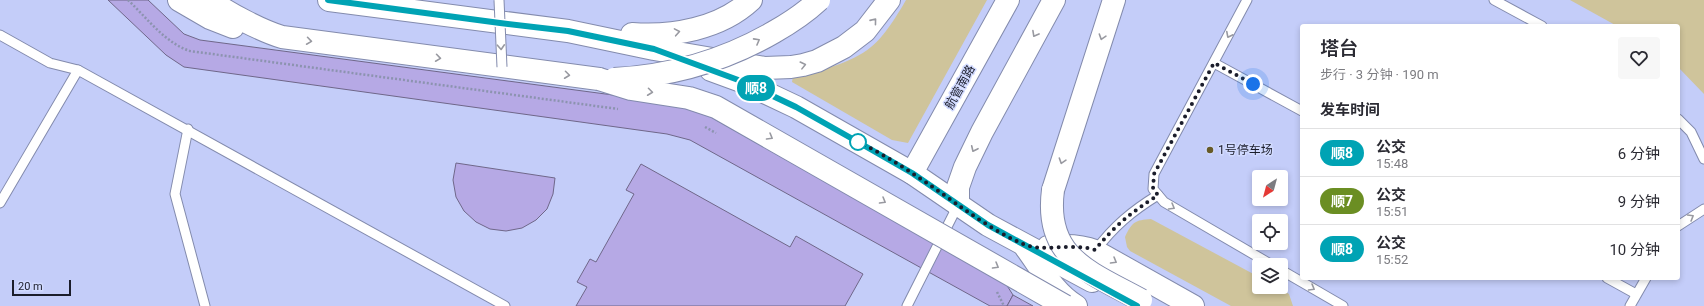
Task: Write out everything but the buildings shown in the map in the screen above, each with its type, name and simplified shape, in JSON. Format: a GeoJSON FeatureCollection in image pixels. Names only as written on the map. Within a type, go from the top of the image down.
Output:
{"type":"FeatureCollection","features":[{"type":"Feature","properties":{"kind":"street"},"geometry":{"type":"LineString","coordinates":[[179,0],[206,16],[249,31],[282,37],[599,79],[629,78],[666,74],[718,59],[750,45],[787,24],[819,0]]}},
{"type":"Feature","properties":{"kind":"street"},"geometry":{"type":"LineString","coordinates":[[210,0],[242,19],[272,34],[282,37]]}},
{"type":"Feature","properties":{"kind":"street"},"geometry":{"type":"LineString","coordinates":[[329,0],[568,31],[642,35],[677,33],[716,22],[734,13],[751,0]]}},
{"type":"Feature","properties":{"kind":"street"},"geometry":{"type":"LineString","coordinates":[[499,0],[500,23]]}},
{"type":"Feature","properties":{"kind":"street"},"geometry":{"type":"LineString","coordinates":[[568,31],[654,49],[753,67],[791,67],[817,61],[856,39],[873,22],[889,0]]}},
{"type":"Feature","properties":{"kind":"street","name":"航管南路"},"geometry":{"type":"LineString","coordinates":[[912,173],[1008,0]]}},
{"type":"Feature","properties":{"kind":"street"},"geometry":{"type":"LineString","coordinates":[[958,205],[958,187],[965,167],[982,132],[1054,0]]}},
{"type":"Feature","properties":{"kind":"street"},"geometry":{"type":"LineString","coordinates":[[1114,0],[1053,190],[1051,205],[1053,228],[1057,238],[1076,263],[1144,305]]}},
{"type":"Feature","properties":{"kind":"street"},"geometry":{"type":"LineString","coordinates":[[654,49],[741,81],[796,107],[912,173],[988,225],[1144,305]]}},
{"type":"Feature","properties":{"kind":"street"},"geometry":{"type":"LineString","coordinates":[[599,79],[631,89],[675,95],[716,107],[1065,306]]}},
{"type":"Feature","properties":{"kind":"street"},"geometry":{"type":"LineString","coordinates":[[1023,244],[1037,248],[1075,246],[1095,250],[1193,306]]}},
{"type":"Feature","properties":{"kind":"street"},"geometry":{"type":"LineString","coordinates":[[1023,244],[1060,293],[1066,300],[1076,306]]}},
{"type":"Feature","properties":{"kind":"lane"},"geometry":{"type":"LineString","coordinates":[[499,0],[502,67]]}},
{"type":"Feature","properties":{"kind":"lane"},"geometry":{"type":"LineString","coordinates":[[1247,0],[1154,174],[1153,189],[1164,202],[1260,258]]}},
{"type":"Feature","properties":{"kind":"lane"},"geometry":{"type":"LineString","coordinates":[[1494,0],[1538,24]]}},
{"type":"Feature","properties":{"kind":"lane"},"geometry":{"type":"LineString","coordinates":[[0,35],[50,63],[78,70],[188,129],[505,306]]}},
{"type":"Feature","properties":{"kind":"lane"},"geometry":{"type":"LineString","coordinates":[[1214,63],[1300,110]]}},
{"type":"Feature","properties":{"kind":"lane"},"geometry":{"type":"LineString","coordinates":[[0,203],[78,70]]}},
{"type":"Feature","properties":{"kind":"lane"},"geometry":{"type":"LineString","coordinates":[[1680,121],[1691,132],[1704,159]]}},
{"type":"Feature","properties":{"kind":"lane"},"geometry":{"type":"LineString","coordinates":[[188,129],[175,194],[205,306]]}},
{"type":"Feature","properties":{"kind":"lane"},"geometry":{"type":"LineString","coordinates":[[1095,250],[1121,221],[1158,195]]}},
{"type":"Feature","properties":{"kind":"lane"},"geometry":{"type":"LineString","coordinates":[[908,306],[958,205]]}},
{"type":"Feature","properties":{"kind":"lane"},"geometry":{"type":"LineString","coordinates":[[1680,225],[1704,209]]}},
{"type":"Feature","properties":{"kind":"lane"},"geometry":{"type":"LineString","coordinates":[[1288,274],[1343,306]]}},
{"type":"Feature","properties":{"kind":"lane"},"geometry":{"type":"LineString","coordinates":[[1611,280],[1636,294]]}},
{"type":"Feature","properties":{"kind":"lane"},"geometry":{"type":"LineString","coordinates":[[1630,306],[1645,280]]}},
{"type":"Feature","properties":{"kind":"path"},"geometry":{"type":"LineString","coordinates":[[128,0],[171,42],[180,48],[190,51],[624,109]]}},
{"type":"Feature","properties":{"kind":"path"},"geometry":{"type":"LineString","coordinates":[[704,126],[718,134]]}},
{"type":"Feature","properties":{"kind":"path"},"geometry":{"type":"LineString","coordinates":[[996,290],[1004,306]]}},
{"type":"Feature","properties":{"kind":"shaded area"},"geometry":{"type":"Polygon","coordinates":[[[0,0],[1704,0],[1704,306],[0,306],[0,0]]]}},
{"type":"Feature","properties":{"kind":"shaded area"},"geometry":{"type":"Polygon","coordinates":[[[906,0],[987,0],[908,143],[892,140],[792,82],[793,76],[834,66],[863,53],[876,43],[886,31],[906,0]]]}},
{"type":"Feature","properties":{"kind":"shaded area"},"geometry":{"type":"Polygon","coordinates":[[[1570,0],[1704,0],[1704,94],[1680,69],[1680,24],[1613,24],[1570,0]]]}},
{"type":"Feature","properties":{"kind":"shaded area"},"geometry":{"type":"Polygon","coordinates":[[[1151,219],[1252,273],[1252,294],[1288,293],[1293,306],[1231,306],[1130,251],[1127,247],[1125,237],[1132,225],[1141,220],[1151,219]]]}},
{"type":"Feature","properties":{"kind":"bus line","name":"顺8"},"geometry":{"type":"LineString","coordinates":[[328,0],[568,31],[654,49],[741,81],[796,107],[858,142],[912,173],[988,225],[1137,306]]}},
{"type":"Feature","properties":{"kind":"place","name":"1号停车场"},"geometry":{"type":"Point","coordinates":[1210,150]}},
{"type":"Feature","properties":{"kind":"route"},"geometry":{"type":"LineString","coordinates":[[858,142],[912,173],[988,225],[1023,244],[1037,248],[1051,246],[1075,246],[1095,250],[1121,221],[1140,206],[1158,195],[1153,189],[1154,174],[1214,63],[1253,84]]}}]}
